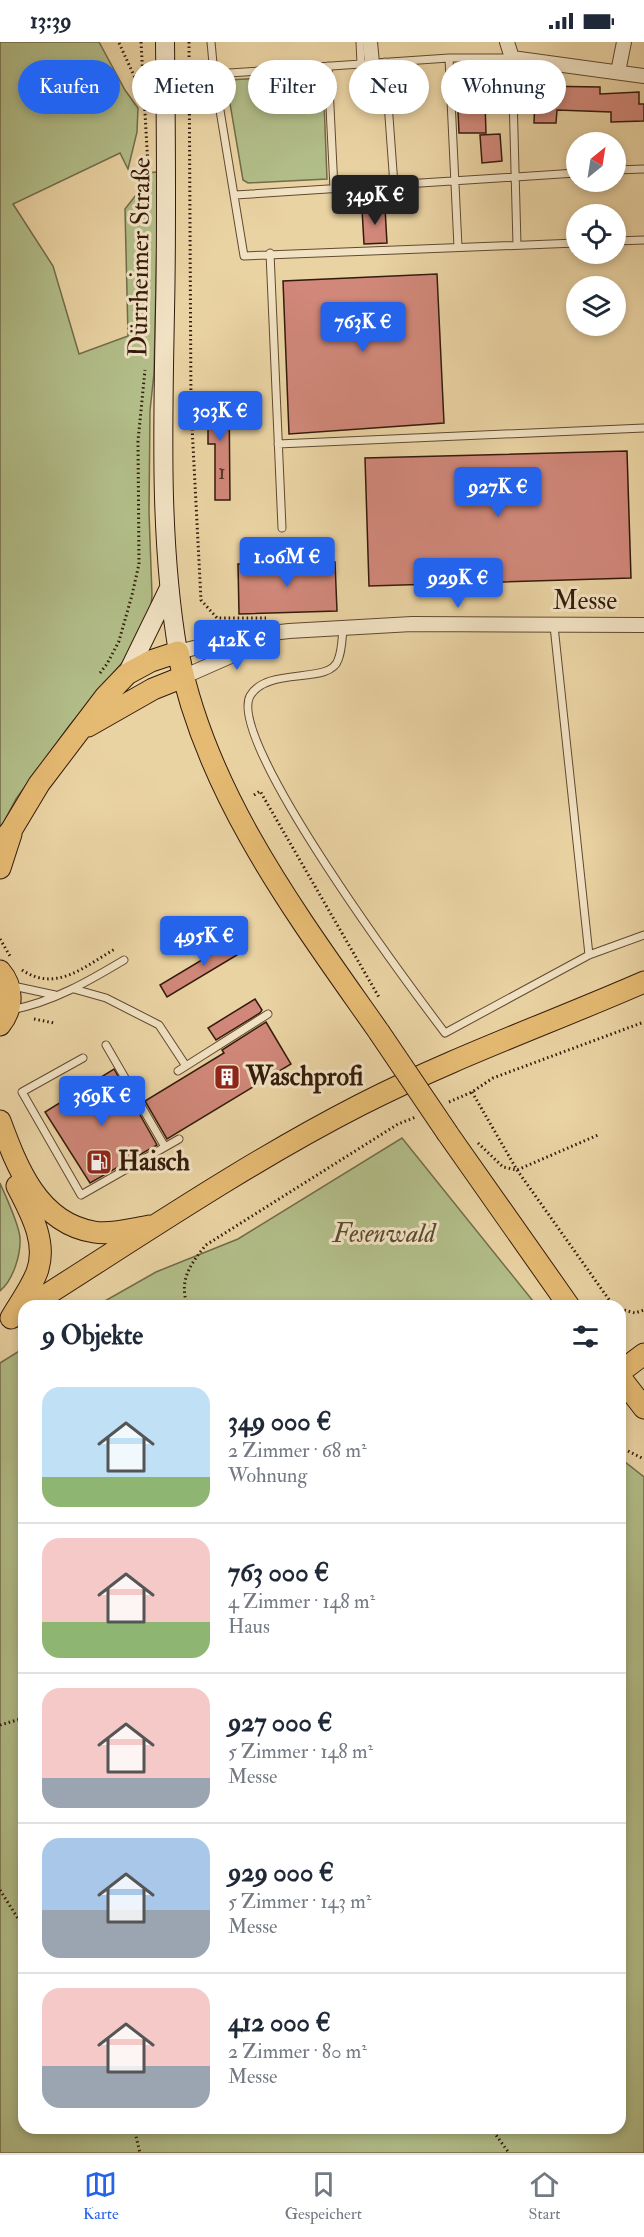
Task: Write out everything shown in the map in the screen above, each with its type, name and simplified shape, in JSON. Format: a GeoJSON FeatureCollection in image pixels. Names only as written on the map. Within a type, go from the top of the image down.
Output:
{"type":"FeatureCollection","features":[{"type":"Feature","properties":{"kind":"main road","name":"Dürrheimer Straße"},"geometry":{"type":"LineString","coordinates":[[165,42],[167,200],[164,421],[169,588],[178,652]]}},
{"type":"Feature","properties":{"kind":"main road"},"geometry":{"type":"LineString","coordinates":[[0,868],[6,837],[39,784],[105,697],[127,674],[169,588]]}},
{"type":"Feature","properties":{"kind":"main road"},"geometry":{"type":"LineString","coordinates":[[127,674],[151,661],[178,652],[196,720],[230,800],[261,856],[307,929],[566,1300]]}},
{"type":"Feature","properties":{"kind":"main road"},"geometry":{"type":"LineString","coordinates":[[81,730],[153,689],[183,676]]}},
{"type":"Feature","properties":{"kind":"main road"},"geometry":{"type":"LineString","coordinates":[[4,1018],[11,998],[11,972]]}},
{"type":"Feature","properties":{"kind":"main road"},"geometry":{"type":"LineString","coordinates":[[38,1300],[265,1158],[375,1097],[644,981]]}},
{"type":"Feature","properties":{"kind":"main road"},"geometry":{"type":"LineString","coordinates":[[0,1121],[32,1192],[46,1209],[69,1223],[94,1232],[156,1225]]}},
{"type":"Feature","properties":{"kind":"main road"},"geometry":{"type":"LineString","coordinates":[[0,1150],[36,1227],[40,1249],[37,1272],[22,1300]]}},
{"type":"Feature","properties":{"kind":"main road"},"geometry":{"type":"LineString","coordinates":[[626,1368],[644,1354]]}},
{"type":"Feature","properties":{"kind":"main road"},"geometry":{"type":"LineString","coordinates":[[626,1385],[644,1408]]}},
{"type":"Feature","properties":{"kind":"street"},"geometry":{"type":"LineString","coordinates":[[370,42],[373,60]]}},
{"type":"Feature","properties":{"kind":"street"},"geometry":{"type":"LineString","coordinates":[[507,42],[512,58],[644,76]]}},
{"type":"Feature","properties":{"kind":"street"},"geometry":{"type":"LineString","coordinates":[[618,72],[624,42]]}},
{"type":"Feature","properties":{"kind":"street","name":"Messe"},"geometry":{"type":"LineString","coordinates":[[178,652],[238,637],[412,624],[644,625]]}},
{"type":"Feature","properties":{"kind":"street","name":"Messe"},"geometry":{"type":"LineString","coordinates":[[183,676],[282,632]]}},
{"type":"Feature","properties":{"kind":"lane"},"geometry":{"type":"LineString","coordinates":[[211,42],[213,60]]}},
{"type":"Feature","properties":{"kind":"lane"},"geometry":{"type":"LineString","coordinates":[[360,42],[371,60]]}},
{"type":"Feature","properties":{"kind":"lane"},"geometry":{"type":"LineString","coordinates":[[449,58],[458,247]]}},
{"type":"Feature","properties":{"kind":"lane"},"geometry":{"type":"LineString","coordinates":[[419,60],[512,58],[517,245]]}},
{"type":"Feature","properties":{"kind":"lane"},"geometry":{"type":"LineString","coordinates":[[221,114],[244,256],[270,253],[566,243]]}},
{"type":"Feature","properties":{"kind":"lane"},"geometry":{"type":"LineString","coordinates":[[330,114],[334,189]]}},
{"type":"Feature","properties":{"kind":"lane"},"geometry":{"type":"LineString","coordinates":[[382,114],[394,185]]}},
{"type":"Feature","properties":{"kind":"lane"},"geometry":{"type":"LineString","coordinates":[[626,170],[644,169]]}},
{"type":"Feature","properties":{"kind":"lane"},"geometry":{"type":"LineString","coordinates":[[235,195],[566,174]]}},
{"type":"Feature","properties":{"kind":"lane"},"geometry":{"type":"LineString","coordinates":[[626,241],[644,240]]}},
{"type":"Feature","properties":{"kind":"lane"},"geometry":{"type":"LineString","coordinates":[[270,253],[282,528]]}},
{"type":"Feature","properties":{"kind":"lane"},"geometry":{"type":"LineString","coordinates":[[278,444],[644,428]]}},
{"type":"Feature","properties":{"kind":"lane"},"geometry":{"type":"LineString","coordinates":[[554,626],[589,955]]}},
{"type":"Feature","properties":{"kind":"lane"},"geometry":{"type":"LineString","coordinates":[[343,629],[338,662],[331,669],[270,680],[258,687],[250,696],[247,707],[252,728],[277,783],[333,875],[387,956],[445,1033],[589,955],[644,935]]}},
{"type":"Feature","properties":{"kind":"lane"},"geometry":{"type":"LineString","coordinates":[[4,1018],[74,989],[124,960]]}},
{"type":"Feature","properties":{"kind":"lane"},"geometry":{"type":"LineString","coordinates":[[11,972],[55,995]]}},
{"type":"Feature","properties":{"kind":"lane"},"geometry":{"type":"LineString","coordinates":[[74,989],[106,998],[159,1025],[186,1066]]}},
{"type":"Feature","properties":{"kind":"lane"},"geometry":{"type":"LineString","coordinates":[[178,1071],[268,1014]]}},
{"type":"Feature","properties":{"kind":"lane"},"geometry":{"type":"LineString","coordinates":[[106,1045],[165,1148]]}},
{"type":"Feature","properties":{"kind":"lane"},"geometry":{"type":"LineString","coordinates":[[83,1058],[22,1092],[81,1195],[179,1139]]}},
{"type":"Feature","properties":{"kind":"path"},"geometry":{"type":"LineString","coordinates":[[141,42],[141,60]]}},
{"type":"Feature","properties":{"kind":"path"},"geometry":{"type":"LineString","coordinates":[[189,42],[191,407],[201,600],[218,618],[282,617],[282,632]]}},
{"type":"Feature","properties":{"kind":"path"},"geometry":{"type":"LineString","coordinates":[[119,43],[132,71]]}},
{"type":"Feature","properties":{"kind":"path"},"geometry":{"type":"LineString","coordinates":[[144,114],[148,177]]}},
{"type":"Feature","properties":{"kind":"path"},"geometry":{"type":"LineString","coordinates":[[100,673],[119,641],[139,564],[138,441],[146,368]]}},
{"type":"Feature","properties":{"kind":"path"},"geometry":{"type":"LineString","coordinates":[[254,795],[260,791],[348,939],[384,1005]]}},
{"type":"Feature","properties":{"kind":"path"},"geometry":{"type":"LineString","coordinates":[[0,939],[11,972],[54,980],[76,972],[115,949]]}},
{"type":"Feature","properties":{"kind":"path"},"geometry":{"type":"LineString","coordinates":[[34,1019],[54,1023]]}},
{"type":"Feature","properties":{"kind":"path"},"geometry":{"type":"LineString","coordinates":[[440,1106],[472,1092],[493,1078],[644,1022]]}},
{"type":"Feature","properties":{"kind":"path"},"geometry":{"type":"LineString","coordinates":[[472,1092],[517,1170],[609,1300]]}},
{"type":"Feature","properties":{"kind":"path"},"geometry":{"type":"LineString","coordinates":[[187,1300],[184,1280],[191,1263],[206,1245],[398,1124],[419,1115]]}},
{"type":"Feature","properties":{"kind":"path"},"geometry":{"type":"LineString","coordinates":[[477,1142],[503,1167],[517,1170],[598,1135]]}},
{"type":"Feature","properties":{"kind":"path"},"geometry":{"type":"LineString","coordinates":[[626,1310],[634,1313],[644,1310]]}},
{"type":"Feature","properties":{"kind":"path"},"geometry":{"type":"LineString","coordinates":[[626,1450],[644,1459]]}},
{"type":"Feature","properties":{"kind":"path"},"geometry":{"type":"LineString","coordinates":[[0,1725],[18,1720]]}},
{"type":"Feature","properties":{"kind":"path"},"geometry":{"type":"LineString","coordinates":[[0,1890],[18,1918]]}},
{"type":"Feature","properties":{"kind":"path"},"geometry":{"type":"LineString","coordinates":[[135,2134],[140,2153]]}},
{"type":"Feature","properties":{"kind":"path"},"geometry":{"type":"LineString","coordinates":[[495,2134],[509,2153]]}},
{"type":"Feature","properties":{"kind":"green space"},"geometry":{"type":"Polygon","coordinates":[[[0,42],[99,42],[109,60],[18,60],[18,114],[120,114],[120,81],[132,100],[132,114],[138,114],[137,132],[128,169],[120,153],[13,204],[53,266],[79,354],[128,336],[125,209],[136,195],[141,173],[157,172],[154,373],[150,411],[149,512],[152,595],[150,620],[142,639],[69,726],[16,799],[0,829],[0,42]]]}},
{"type":"Feature","properties":{"kind":"green space"},"geometry":{"type":"Polygon","coordinates":[[[248,79],[248,114],[324,114],[327,179],[248,183],[243,180],[232,114],[236,114],[236,80],[248,79]]]}},
{"type":"Feature","properties":{"kind":"green space","name":"Fesenwald"},"geometry":{"type":"Polygon","coordinates":[[[402,1138],[532,1300],[107,1300],[156,1272],[238,1239],[402,1138]]]}},
{"type":"Feature","properties":{"kind":"green space"},"geometry":{"type":"Polygon","coordinates":[[[0,1183],[15,1218],[20,1238],[15,1267],[9,1280],[0,1291],[0,1183]]]}},
{"type":"Feature","properties":{"kind":"green space"},"geometry":{"type":"Polygon","coordinates":[[[18,1352],[18,2134],[626,2134],[626,1463],[644,1477],[644,2153],[0,2153],[0,1363],[18,1352]]]}},
{"type":"Feature","properties":{"kind":"building"},"geometry":{"type":"Polygon","coordinates":[[[566,86],[600,87],[600,94],[639,92],[639,104],[644,104],[644,121],[611,122],[611,112],[566,110],[566,86]]]}},
{"type":"Feature","properties":{"kind":"building"},"geometry":{"type":"Polygon","coordinates":[[[458,114],[485,114],[486,133],[459,133],[458,114]]]}},
{"type":"Feature","properties":{"kind":"building"},"geometry":{"type":"Polygon","coordinates":[[[534,114],[557,114],[556,123],[534,123],[534,114]]]}},
{"type":"Feature","properties":{"kind":"building"},"geometry":{"type":"Polygon","coordinates":[[[500,134],[502,161],[482,163],[480,135],[500,134]]]}},
{"type":"Feature","properties":{"kind":"building"},"geometry":{"type":"Polygon","coordinates":[[[385,208],[387,243],[364,244],[362,209],[385,208]]]}},
{"type":"Feature","properties":{"kind":"building"},"geometry":{"type":"Polygon","coordinates":[[[437,274],[444,423],[289,434],[283,281],[437,274]]]}},
{"type":"Feature","properties":{"kind":"building"},"geometry":{"type":"Polygon","coordinates":[[[208,393],[229,394],[230,500],[215,500],[215,444],[208,444],[208,393]]]}},
{"type":"Feature","properties":{"kind":"building"},"geometry":{"type":"Polygon","coordinates":[[[627,451],[631,578],[369,586],[365,458],[627,451]]]}},
{"type":"Feature","properties":{"kind":"building"},"geometry":{"type":"Polygon","coordinates":[[[335,562],[337,611],[239,614],[238,564],[335,562]]]}},
{"type":"Feature","properties":{"kind":"building"},"geometry":{"type":"Polygon","coordinates":[[[240,937],[247,949],[167,997],[160,985],[240,937]]]}},
{"type":"Feature","properties":{"kind":"building"},"geometry":{"type":"Polygon","coordinates":[[[255,999],[262,1010],[260,1013],[216,1040],[208,1028],[255,999]]]}},
{"type":"Feature","properties":{"kind":"building","name":"Waschprofi"},"geometry":{"type":"Polygon","coordinates":[[[266,1022],[291,1064],[167,1139],[145,1101],[224,1053],[222,1050],[266,1022]]]}},
{"type":"Feature","properties":{"kind":"building"},"geometry":{"type":"Polygon","coordinates":[[[114,1069],[157,1145],[90,1183],[45,1112],[114,1069]]]}},
{"type":"Feature","properties":{"kind":"place","name":"Waschprofi"},"geometry":{"type":"Point","coordinates":[227,1077]}},
{"type":"Feature","properties":{"kind":"place","name":"Haisch"},"geometry":{"type":"Point","coordinates":[99,1162]}}]}
